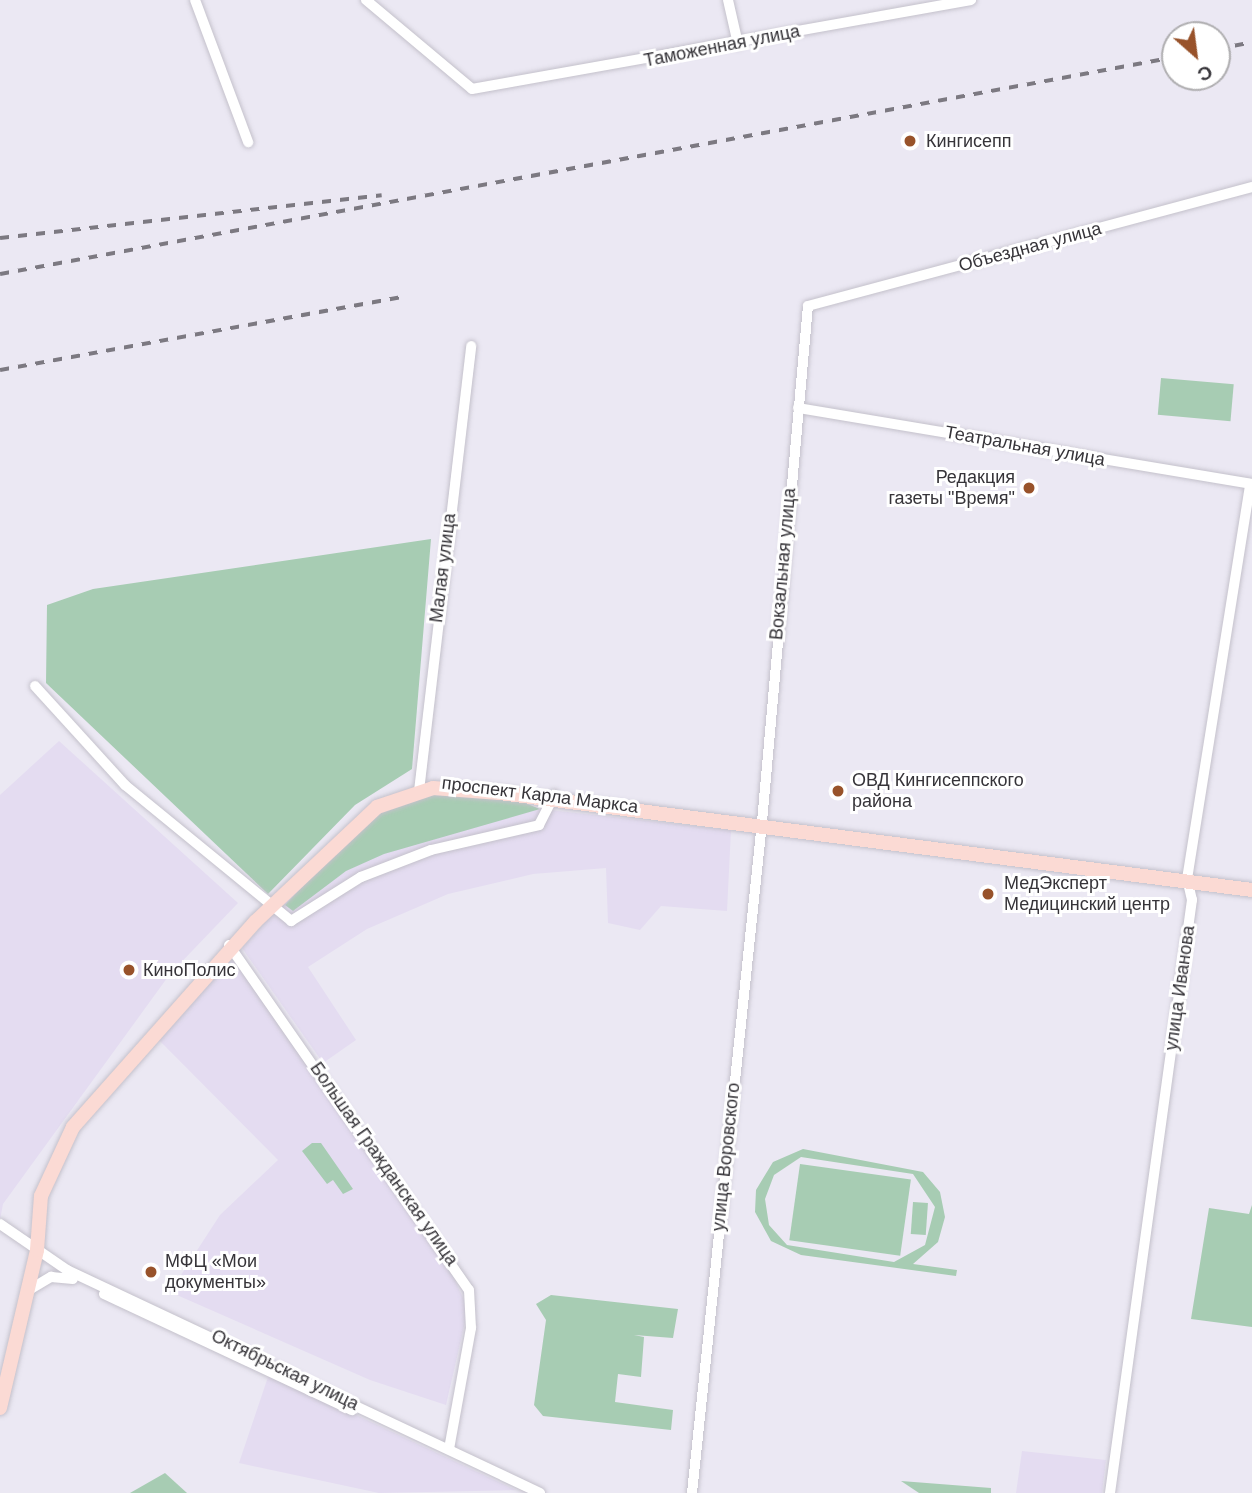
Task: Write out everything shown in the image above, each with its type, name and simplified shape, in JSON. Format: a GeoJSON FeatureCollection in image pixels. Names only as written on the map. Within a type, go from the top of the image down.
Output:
{"type":"FeatureCollection","features":[{"type":"Feature","properties":{"kind":"main road","name":"проспект Карла Маркса"},"geometry":{"type":"LineString","coordinates":[[0,1385],[35,1248],[36,1195],[66,1130],[229,945],[346,824],[374,803],[419,788],[553,798],[1188,882],[1252,885]]}},
{"type":"Feature","properties":{"kind":"main road"},"geometry":{"type":"LineString","coordinates":[[1188,882],[1252,890]]}},
{"type":"Feature","properties":{"kind":"main road"},"geometry":{"type":"LineString","coordinates":[[0,1408],[35,1248]]}},
{"type":"Feature","properties":{"kind":"street"},"geometry":{"type":"LineString","coordinates":[[195,0],[248,142]]}},
{"type":"Feature","properties":{"kind":"street","name":"Таможенная улица"},"geometry":{"type":"LineString","coordinates":[[366,0],[472,89],[738,44],[971,0]]}},
{"type":"Feature","properties":{"kind":"street"},"geometry":{"type":"LineString","coordinates":[[728,0],[738,44]]}},
{"type":"Feature","properties":{"kind":"street","name":"Объездная улица"},"geometry":{"type":"LineString","coordinates":[[808,306],[1252,187]]}},
{"type":"Feature","properties":{"kind":"street","name":"Вокзальная улица"},"geometry":{"type":"LineString","coordinates":[[762,824],[808,306]]}},
{"type":"Feature","properties":{"kind":"street","name":"Малая улица"},"geometry":{"type":"LineString","coordinates":[[419,788],[471,345]]}},
{"type":"Feature","properties":{"kind":"street","name":"Театральная улица"},"geometry":{"type":"LineString","coordinates":[[798,408],[1251,484]]}},
{"type":"Feature","properties":{"kind":"street","name":"улица Иванова"},"geometry":{"type":"LineString","coordinates":[[1110,1493],[1192,900],[1188,882],[1251,484]]}},
{"type":"Feature","properties":{"kind":"street"},"geometry":{"type":"LineString","coordinates":[[35,686],[125,785],[291,921],[362,877],[408,859],[539,825],[553,798]]}},
{"type":"Feature","properties":{"kind":"street","name":"улица Воровского"},"geometry":{"type":"LineString","coordinates":[[692,1493],[762,824]]}},
{"type":"Feature","properties":{"kind":"street","name":"Большая Гражданская улица"},"geometry":{"type":"LineString","coordinates":[[229,945],[469,1290],[471,1328],[449,1449]]}},
{"type":"Feature","properties":{"kind":"street","name":"Октябрьская улица"},"geometry":{"type":"LineString","coordinates":[[0,1224],[67,1270],[540,1493]]}},
{"type":"Feature","properties":{"kind":"street"},"geometry":{"type":"LineString","coordinates":[[24,1295],[37,1281],[69,1277],[527,1493]]}},
{"type":"Feature","properties":{"kind":"shaded area"},"geometry":{"type":"Polygon","coordinates":[[[59,741],[238,903],[170,974],[3,1204],[0,1220],[0,795],[59,741]]]}},
{"type":"Feature","properties":{"kind":"shaded area"},"geometry":{"type":"Polygon","coordinates":[[[500,793],[540,809],[731,830],[727,911],[661,906],[640,930],[608,923],[606,868],[533,874],[448,894],[367,929],[308,967],[356,1040],[323,1063],[242,948],[347,830],[500,793]]]}},
{"type":"Feature","properties":{"kind":"shaded area"},"geometry":{"type":"Polygon","coordinates":[[[233,960],[442,1252],[468,1309],[446,1405],[370,1380],[170,1292],[220,1215],[278,1160],[155,1036],[215,966],[233,960]]]}},
{"type":"Feature","properties":{"kind":"shaded area"},"geometry":{"type":"Polygon","coordinates":[[[269,1374],[516,1490],[379,1493],[239,1463],[269,1374]]]}},
{"type":"Feature","properties":{"kind":"shaded area"},"geometry":{"type":"Polygon","coordinates":[[[1022,1451],[1106,1460],[1102,1493],[1016,1493],[1022,1451]]]}},
{"type":"Feature","properties":{"kind":"green space"},"geometry":{"type":"Polygon","coordinates":[[[1161,378],[1234,384],[1230,421],[1158,415],[1161,378]]]}},
{"type":"Feature","properties":{"kind":"green space"},"geometry":{"type":"Polygon","coordinates":[[[431,539],[412,769],[355,805],[268,894],[46,683],[47,605],[93,589],[431,539]]]}},
{"type":"Feature","properties":{"kind":"green space"},"geometry":{"type":"Polygon","coordinates":[[[433,788],[500,793],[540,809],[384,854],[346,871],[293,911],[285,905],[377,807],[433,788]]]}},
{"type":"Feature","properties":{"kind":"green space"},"geometry":{"type":"Polygon","coordinates":[[[312,1143],[321,1143],[353,1189],[343,1194],[333,1180],[327,1184],[302,1151],[312,1143]]]}},
{"type":"Feature","properties":{"kind":"green space"},"geometry":{"type":"Polygon","coordinates":[[[803,1149],[923,1172],[940,1192],[945,1217],[938,1242],[913,1264],[957,1270],[956,1276],[801,1255],[771,1241],[755,1212],[756,1190],[773,1162],[803,1149]],[[801,1157],[774,1175],[765,1199],[769,1225],[787,1245],[894,1262],[925,1245],[935,1207],[913,1174],[801,1157]]]}},
{"type":"Feature","properties":{"kind":"green space"},"geometry":{"type":"Polygon","coordinates":[[[800,1164],[911,1180],[900,1256],[789,1240],[800,1164]]]}},
{"type":"Feature","properties":{"kind":"green space"},"geometry":{"type":"Polygon","coordinates":[[[913,1202],[928,1203],[926,1235],[911,1234],[913,1202]]]}},
{"type":"Feature","properties":{"kind":"green space"},"geometry":{"type":"Polygon","coordinates":[[[1252,1205],[1252,1327],[1191,1319],[1209,1208],[1249,1214],[1252,1205]]]}},
{"type":"Feature","properties":{"kind":"green space"},"geometry":{"type":"Polygon","coordinates":[[[551,1295],[678,1309],[673,1338],[634,1335],[644,1337],[641,1377],[618,1374],[615,1402],[673,1410],[671,1430],[543,1416],[534,1405],[546,1320],[536,1304],[551,1295]]]}},
{"type":"Feature","properties":{"kind":"green space"},"geometry":{"type":"Polygon","coordinates":[[[165,1473],[187,1493],[130,1493],[165,1473]]]}},
{"type":"Feature","properties":{"kind":"green space"},"geometry":{"type":"Polygon","coordinates":[[[901,1481],[991,1488],[991,1493],[919,1493],[901,1481]]]}},
{"type":"Feature","properties":{"kind":"railway"},"geometry":{"type":"LineString","coordinates":[[1231,46],[1252,42]]}},
{"type":"Feature","properties":{"kind":"railway"},"geometry":{"type":"LineString","coordinates":[[0,274],[1161,60]]}},
{"type":"Feature","properties":{"kind":"railway"},"geometry":{"type":"LineString","coordinates":[[0,238],[382,195]]}},
{"type":"Feature","properties":{"kind":"railway"},"geometry":{"type":"LineString","coordinates":[[0,370],[400,297]]}},
{"type":"Feature","properties":{"kind":"place","name":"Кингисепп"},"geometry":{"type":"Point","coordinates":[910,141]}},
{"type":"Feature","properties":{"kind":"place","name":"Редакция газеты \"Время\""},"geometry":{"type":"Point","coordinates":[1029,488]}},
{"type":"Feature","properties":{"kind":"place","name":"ОВД Кингисеппского района"},"geometry":{"type":"Point","coordinates":[838,791]}},
{"type":"Feature","properties":{"kind":"place","name":"МедЭксперт Медицинский центр"},"geometry":{"type":"Point","coordinates":[988,894]}},
{"type":"Feature","properties":{"kind":"place","name":"КиноПолис"},"geometry":{"type":"Point","coordinates":[129,970]}},
{"type":"Feature","properties":{"kind":"place","name":"МФЦ «Мои документы»"},"geometry":{"type":"Point","coordinates":[151,1272]}}]}
